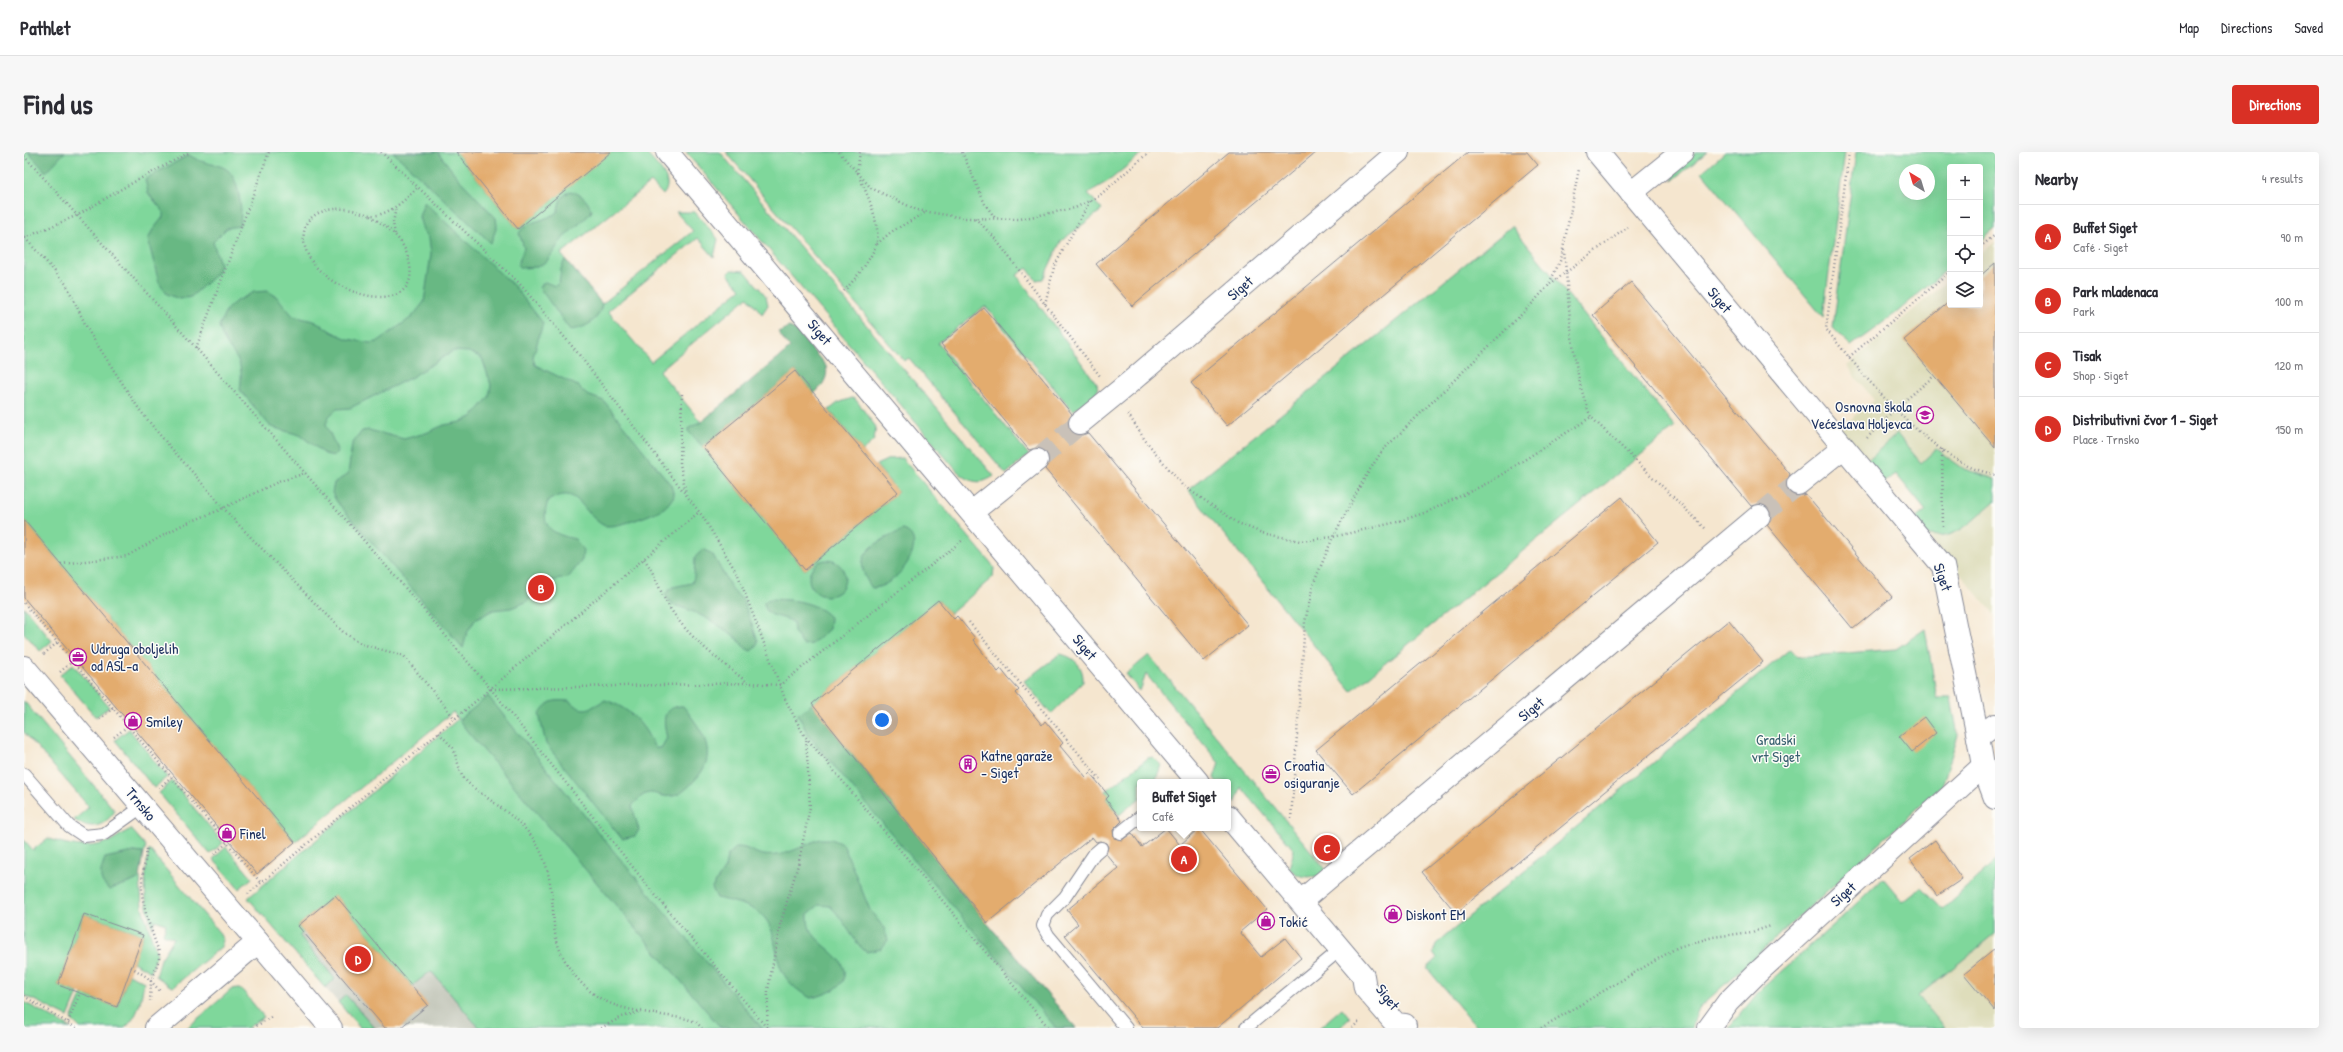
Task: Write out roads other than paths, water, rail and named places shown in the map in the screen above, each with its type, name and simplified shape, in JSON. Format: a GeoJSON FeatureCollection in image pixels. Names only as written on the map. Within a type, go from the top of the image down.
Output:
{"type":"FeatureCollection","features":[{"type":"Feature","properties":{"kind":"street","name":"Siget"},"geometry":{"type":"LineString","coordinates":[[667,152],[972,512],[1190,779]]}},
{"type":"Feature","properties":{"kind":"street","name":"Siget"},"geometry":{"type":"LineString","coordinates":[[1080,423],[1115,395],[1398,152]]}},
{"type":"Feature","properties":{"kind":"street"},"geometry":{"type":"LineString","coordinates":[[1631,193],[1682,152]]}},
{"type":"Feature","properties":{"kind":"street","name":"Siget"},"geometry":{"type":"LineString","coordinates":[[1589,157],[1631,193],[1943,566],[1986,731],[1983,766],[1995,798]]}},
{"type":"Feature","properties":{"kind":"street"},"geometry":{"type":"LineString","coordinates":[[1798,484],[1843,448]]}},
{"type":"Feature","properties":{"kind":"street"},"geometry":{"type":"LineString","coordinates":[[972,512],[1037,460]]}},
{"type":"Feature","properties":{"kind":"street","name":"Siget"},"geometry":{"type":"LineString","coordinates":[[1301,901],[1759,516]]}},
{"type":"Feature","properties":{"kind":"street","name":"Trnsko"},"geometry":{"type":"LineString","coordinates":[[28,666],[143,806],[331,1028]]}},
{"type":"Feature","properties":{"kind":"street","name":"Siget"},"geometry":{"type":"LineString","coordinates":[[1709,1028],[1728,1002],[1757,973],[1983,766]]}},
{"type":"Feature","properties":{"kind":"street","name":"Siget"},"geometry":{"type":"LineString","coordinates":[[1231,819],[1363,976],[1374,979],[1404,1017],[1406,1026]]}},
{"type":"Feature","properties":{"kind":"street"},"geometry":{"type":"LineString","coordinates":[[156,1028],[258,942]]}},
{"type":"Feature","properties":{"kind":"lane"},"geometry":{"type":"LineString","coordinates":[[24,774],[69,826],[84,836],[104,834],[143,806]]}},
{"type":"Feature","properties":{"kind":"lane"},"geometry":{"type":"LineString","coordinates":[[1120,833],[1137,819]]}},
{"type":"Feature","properties":{"kind":"lane"},"geometry":{"type":"LineString","coordinates":[[1101,848],[1094,854],[1065,897],[1047,915],[1043,926],[1048,935],[1126,1028]]}},
{"type":"Feature","properties":{"kind":"lane"},"geometry":{"type":"LineString","coordinates":[[1246,1028],[1341,949]]}},
{"type":"Feature","properties":{"kind":"tunnel"},"geometry":{"type":"LineString","coordinates":[[1037,460],[1080,423]]}},
{"type":"Feature","properties":{"kind":"tunnel"},"geometry":{"type":"LineString","coordinates":[[1759,516],[1798,484]]}},
{"type":"Feature","properties":{"kind":"place","name":"Osnovna škola Većeslava Holjevca"},"geometry":{"type":"Point","coordinates":[1925,415]}},
{"type":"Feature","properties":{"kind":"place","name":"Park mladenaca"},"geometry":{"type":"Point","coordinates":[541,588]}},
{"type":"Feature","properties":{"kind":"place","name":"Udruga oboljelih od ASL-a"},"geometry":{"type":"Point","coordinates":[78,657]}},
{"type":"Feature","properties":{"kind":"place","name":"Smiley"},"geometry":{"type":"Point","coordinates":[133,721]}},
{"type":"Feature","properties":{"kind":"place","name":"Katne garaže - Siget"},"geometry":{"type":"Point","coordinates":[968,764]}},
{"type":"Feature","properties":{"kind":"place","name":"Croatia osiguranje"},"geometry":{"type":"Point","coordinates":[1271,774]}},
{"type":"Feature","properties":{"kind":"place","name":"Finel"},"geometry":{"type":"Point","coordinates":[227,833]}},
{"type":"Feature","properties":{"kind":"place","name":"Tisak"},"geometry":{"type":"Point","coordinates":[1327,848]}},
{"type":"Feature","properties":{"kind":"place","name":"Buffet Siget"},"geometry":{"type":"Point","coordinates":[1184,859]}},
{"type":"Feature","properties":{"kind":"place","name":"Diskont EM"},"geometry":{"type":"Point","coordinates":[1393,914]}},
{"type":"Feature","properties":{"kind":"place","name":"Tokić"},"geometry":{"type":"Point","coordinates":[1266,921]}},
{"type":"Feature","properties":{"kind":"place","name":"Distributivni čvor 1 - Siget"},"geometry":{"type":"Point","coordinates":[358,959]}},
{"type":"Feature","properties":{"kind":"park label","name":"Gradski vrt Siget"},"geometry":{"type":"Point","coordinates":[1776,748]}}]}
